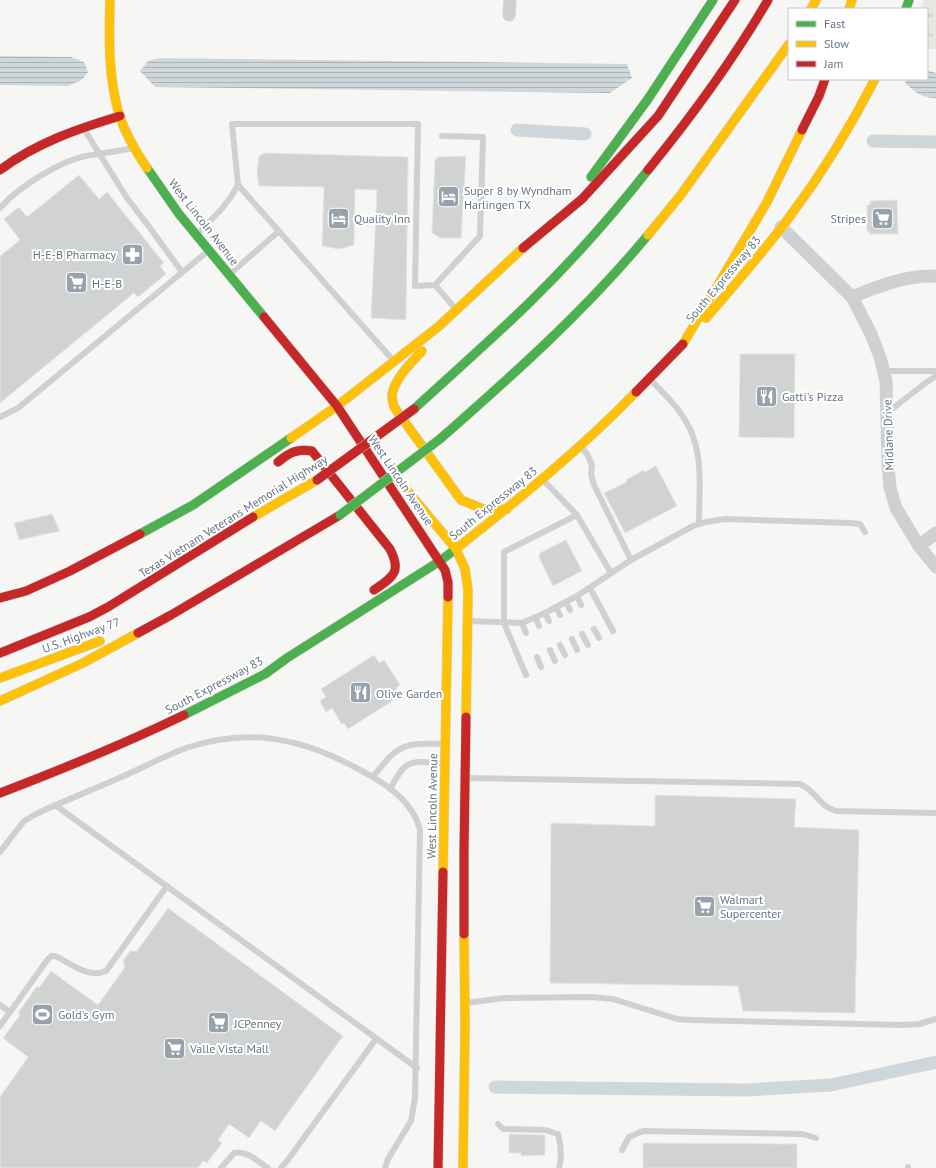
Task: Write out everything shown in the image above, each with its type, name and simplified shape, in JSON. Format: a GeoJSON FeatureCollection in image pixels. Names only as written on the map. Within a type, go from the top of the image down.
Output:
{"type":"FeatureCollection","features":[{"type":"Feature","properties":{"kind":"main road","name":"West Lincoln Avenue"},"geometry":{"type":"LineString","coordinates":[[110,0],[109,41],[114,89],[120,116],[134,148],[179,214],[337,406],[440,561],[448,582],[438,1168]]}},
{"type":"Feature","properties":{"kind":"main road"},"geometry":{"type":"LineString","coordinates":[[0,598],[26,591],[70,571],[193,505],[337,406],[438,327],[522,248],[590,179],[648,99],[713,0]]}},
{"type":"Feature","properties":{"kind":"main road"},"geometry":{"type":"LineString","coordinates":[[522,248],[582,199],[658,116],[735,0]]}},
{"type":"Feature","properties":{"kind":"main road","name":"Texas Vietnam Veterans Memorial Highway"},"geometry":{"type":"LineString","coordinates":[[108,607],[228,532],[318,480],[414,409],[529,302],[591,237],[649,171],[704,99],[754,24],[768,0]]}},
{"type":"Feature","properties":{"kind":"main road"},"geometry":{"type":"LineString","coordinates":[[0,701],[83,663],[171,615],[340,515],[440,440],[528,361],[581,310],[627,260],[680,196],[788,45]]}},
{"type":"Feature","properties":{"kind":"main road"},"geometry":{"type":"LineString","coordinates":[[683,344],[767,202],[819,96],[825,80]]}},
{"type":"Feature","properties":{"kind":"main road","name":"South Expressway 83"},"geometry":{"type":"LineString","coordinates":[[0,793],[69,767],[143,735],[265,674],[287,658],[440,561],[507,509],[614,415],[683,344],[750,267],[813,185],[855,118],[874,80]]}},
{"type":"Feature","properties":{"kind":"main road"},"geometry":{"type":"LineString","coordinates":[[0,170],[40,144],[83,127],[120,116]]}},
{"type":"Feature","properties":{"kind":"main road"},"geometry":{"type":"LineString","coordinates":[[438,327],[422,352],[401,377],[393,392],[392,399],[394,407],[461,500],[472,507],[477,508],[494,510],[507,509]]}},
{"type":"Feature","properties":{"kind":"main road"},"geometry":{"type":"LineString","coordinates":[[337,406],[456,549],[463,561],[466,572],[468,590],[468,621],[464,852],[465,1003],[463,1168]]}},
{"type":"Feature","properties":{"kind":"main road"},"geometry":{"type":"LineString","coordinates":[[271,466],[298,449],[312,451],[390,549],[397,561],[394,574],[367,594]]}},
{"type":"Feature","properties":{"kind":"main road"},"geometry":{"type":"LineString","coordinates":[[193,505],[209,502],[221,497]]}},
{"type":"Feature","properties":{"kind":"main road"},"geometry":{"type":"LineString","coordinates":[[36,628],[108,607]]}},
{"type":"Feature","properties":{"kind":"main road","name":"U.S. Highway 77"},"geometry":{"type":"LineString","coordinates":[[0,653],[89,617],[108,607]]}},
{"type":"Feature","properties":{"kind":"main road","name":"U.S. Highway 77"},"geometry":{"type":"LineString","coordinates":[[0,678],[171,615]]}},
{"type":"Feature","properties":{"kind":"main road"},"geometry":{"type":"LineString","coordinates":[[287,658],[288,647]]}},
{"type":"Feature","properties":{"kind":"street"},"geometry":{"type":"LineString","coordinates":[[510,0],[510,15]]}},
{"type":"Feature","properties":{"kind":"street","name":"Midlane Drive"},"geometry":{"type":"LineString","coordinates":[[781,227],[852,297],[871,334],[880,357],[886,381],[890,488],[896,508],[919,546],[936,567]]}},
{"type":"Feature","properties":{"kind":"street"},"geometry":{"type":"LineString","coordinates":[[852,297],[900,279],[936,276]]}},
{"type":"Feature","properties":{"kind":"street"},"geometry":{"type":"LineString","coordinates":[[919,546],[936,533]]}},
{"type":"Feature","properties":{"kind":"lane"},"geometry":{"type":"LineString","coordinates":[[196,234],[223,209],[238,185],[232,124],[418,124],[415,286],[435,285],[480,236],[484,137],[442,136]]}},
{"type":"Feature","properties":{"kind":"lane"},"geometry":{"type":"LineString","coordinates":[[83,127],[127,198],[182,272]]}},
{"type":"Feature","properties":{"kind":"lane"},"geometry":{"type":"LineString","coordinates":[[1,204],[48,172],[85,156],[134,148]]}},
{"type":"Feature","properties":{"kind":"lane"},"geometry":{"type":"LineString","coordinates":[[238,185],[394,362]]}},
{"type":"Feature","properties":{"kind":"lane"},"geometry":{"type":"LineString","coordinates":[[229,274],[280,232]]}},
{"type":"Feature","properties":{"kind":"lane"},"geometry":{"type":"LineString","coordinates":[[0,417],[18,408],[209,250]]}},
{"type":"Feature","properties":{"kind":"lane"},"geometry":{"type":"LineString","coordinates":[[435,285],[457,310]]}},
{"type":"Feature","properties":{"kind":"lane"},"geometry":{"type":"LineString","coordinates":[[883,371],[936,371]]}},
{"type":"Feature","properties":{"kind":"lane"},"geometry":{"type":"LineString","coordinates":[[887,413],[936,376]]}},
{"type":"Feature","properties":{"kind":"lane"},"geometry":{"type":"LineString","coordinates":[[650,378],[680,412],[693,434],[698,451],[700,466],[699,524]]}},
{"type":"Feature","properties":{"kind":"lane"},"geometry":{"type":"LineString","coordinates":[[580,446],[587,454],[592,465],[591,476],[594,485],[631,560]]}},
{"type":"Feature","properties":{"kind":"lane"},"geometry":{"type":"LineString","coordinates":[[542,479],[577,515],[611,573]]}},
{"type":"Feature","properties":{"kind":"lane"},"geometry":{"type":"LineString","coordinates":[[526,675],[504,623],[504,552],[577,515]]}},
{"type":"Feature","properties":{"kind":"lane"},"geometry":{"type":"LineString","coordinates":[[468,621],[522,623],[535,618],[577,596],[631,560],[699,524],[706,522],[724,519],[850,522],[860,524],[865,532]]}},
{"type":"Feature","properties":{"kind":"lane"},"geometry":{"type":"LineString","coordinates":[[590,588],[613,631]]}},
{"type":"Feature","properties":{"kind":"lane"},"geometry":{"type":"LineString","coordinates":[[577,596],[581,605]]}},
{"type":"Feature","properties":{"kind":"lane"},"geometry":{"type":"LineString","coordinates":[[566,602],[570,610]]}},
{"type":"Feature","properties":{"kind":"lane"},"geometry":{"type":"LineString","coordinates":[[556,607],[560,615]]}},
{"type":"Feature","properties":{"kind":"lane"},"geometry":{"type":"LineString","coordinates":[[545,613],[549,621]]}},
{"type":"Feature","properties":{"kind":"lane"},"geometry":{"type":"LineString","coordinates":[[535,618],[539,626]]}},
{"type":"Feature","properties":{"kind":"lane"},"geometry":{"type":"LineString","coordinates":[[522,623],[526,633]]}},
{"type":"Feature","properties":{"kind":"lane"},"geometry":{"type":"LineString","coordinates":[[594,628],[599,638]]}},
{"type":"Feature","properties":{"kind":"lane"},"geometry":{"type":"LineString","coordinates":[[582,634],[588,645]]}},
{"type":"Feature","properties":{"kind":"lane"},"geometry":{"type":"LineString","coordinates":[[572,639],[577,650]]}},
{"type":"Feature","properties":{"kind":"lane"},"geometry":{"type":"LineString","coordinates":[[560,645],[566,655]]}},
{"type":"Feature","properties":{"kind":"lane"},"geometry":{"type":"LineString","coordinates":[[550,650],[555,660]]}},
{"type":"Feature","properties":{"kind":"lane"},"geometry":{"type":"LineString","coordinates":[[537,657],[541,667]]}},
{"type":"Feature","properties":{"kind":"lane"},"geometry":{"type":"LineString","coordinates":[[0,852],[24,821],[36,814],[134,772],[183,749],[214,741],[254,737],[296,742],[343,760],[373,777],[390,789],[412,810],[418,820],[420,830],[415,1101],[411,1121],[384,1168]]}},
{"type":"Feature","properties":{"kind":"lane"},"geometry":{"type":"LineString","coordinates":[[373,777],[390,755],[401,748],[416,744],[445,744]]}},
{"type":"Feature","properties":{"kind":"lane"},"geometry":{"type":"LineString","coordinates":[[390,789],[402,770],[410,764],[416,762],[445,764]]}},
{"type":"Feature","properties":{"kind":"lane"},"geometry":{"type":"LineString","coordinates":[[465,778],[800,784],[808,788],[822,805],[836,811],[936,813]]}},
{"type":"Feature","properties":{"kind":"lane"},"geometry":{"type":"LineString","coordinates":[[55,805],[416,1068]]}},
{"type":"Feature","properties":{"kind":"lane"},"geometry":{"type":"LineString","coordinates":[[0,1026],[48,959],[52,956],[93,973],[100,974],[106,971],[167,886]]}},
{"type":"Feature","properties":{"kind":"lane"},"geometry":{"type":"LineString","coordinates":[[465,1003],[504,998],[591,997],[613,999],[677,1018],[692,1020],[902,1025],[920,1024],[936,1019]]}},
{"type":"Feature","properties":{"kind":"lane"},"geometry":{"type":"LineString","coordinates":[[0,1005],[10,1012]]}},
{"type":"Feature","properties":{"kind":"lane"},"geometry":{"type":"LineString","coordinates":[[281,1168],[376,1039]]}},
{"type":"Feature","properties":{"kind":"lane"},"geometry":{"type":"LineString","coordinates":[[498,1124],[503,1129],[545,1130],[558,1134],[561,1158],[559,1168]]}},
{"type":"Feature","properties":{"kind":"lane"},"geometry":{"type":"LineString","coordinates":[[622,1150],[629,1137],[643,1132],[803,1134],[816,1138]]}},
{"type":"Feature","properties":{"kind":"lane"},"geometry":{"type":"LineString","coordinates":[[221,1168],[234,1153],[242,1152],[248,1154],[268,1168]]}},
{"type":"Feature","properties":{"kind":"green space"},"geometry":{"type":"Polygon","coordinates":[[[924,0],[936,0],[936,49],[928,49],[928,8],[921,8],[924,0]]]}},
{"type":"Feature","properties":{"kind":"shaded area"},"geometry":{"type":"Polygon","coordinates":[[[0,56],[71,57],[84,62],[88,72],[82,80],[68,86],[0,85],[0,56]]]}},
{"type":"Feature","properties":{"kind":"shaded area"},"geometry":{"type":"Polygon","coordinates":[[[159,58],[627,64],[632,78],[610,93],[155,87],[140,71],[148,61],[159,58]]]}},
{"type":"Feature","properties":{"kind":"shaded area"},"geometry":{"type":"Polygon","coordinates":[[[928,70],[936,73],[936,98],[919,94],[905,83],[906,80],[928,80],[928,70]]]}},
{"type":"Feature","properties":{"kind":"building","name":"Quality Inn"},"geometry":{"type":"Polygon","coordinates":[[[265,153],[408,157],[406,320],[371,318],[377,190],[355,189],[354,245],[339,249],[322,246],[324,187],[259,186],[257,173],[259,156],[265,153]]]}},
{"type":"Feature","properties":{"kind":"building","name":"Super 8 by Wyndham Harlingen TX"},"geometry":{"type":"Polygon","coordinates":[[[466,156],[461,238],[440,238],[432,233],[435,160],[438,157],[466,156]]]}},
{"type":"Feature","properties":{"kind":"building","name":"H-E-B"},"geometry":{"type":"Polygon","coordinates":[[[79,175],[99,199],[107,192],[164,263],[160,266],[166,274],[138,297],[134,293],[0,403],[0,256],[20,240],[4,219],[19,207],[27,217],[79,175]]]}},
{"type":"Feature","properties":{"kind":"building","name":"Stripes"},"geometry":{"type":"Polygon","coordinates":[[[897,200],[898,234],[870,234],[870,231],[867,232],[867,205],[870,205],[870,201],[897,200]]]}},
{"type":"Feature","properties":{"kind":"building","name":"Gatti's Pizza"},"geometry":{"type":"Polygon","coordinates":[[[740,354],[795,354],[794,438],[739,437],[740,354]]]}},
{"type":"Feature","properties":{"kind":"building"},"geometry":{"type":"Polygon","coordinates":[[[656,466],[677,506],[625,533],[604,493],[627,482],[626,480],[644,470],[645,472],[656,466]]]}},
{"type":"Feature","properties":{"kind":"building"},"geometry":{"type":"Polygon","coordinates":[[[52,514],[60,531],[19,540],[14,523],[52,514]]]}},
{"type":"Feature","properties":{"kind":"building"},"geometry":{"type":"Polygon","coordinates":[[[566,540],[582,571],[553,586],[539,557],[540,553],[566,540]]]}},
{"type":"Feature","properties":{"kind":"building","name":"Olive Garden"},"geometry":{"type":"Polygon","coordinates":[[[374,655],[379,663],[384,660],[400,685],[396,688],[400,696],[348,729],[344,723],[342,725],[332,708],[326,712],[320,701],[326,697],[321,689],[374,655]]]}},
{"type":"Feature","properties":{"kind":"building","name":"Walmart Supercenter"},"geometry":{"type":"Polygon","coordinates":[[[655,795],[796,799],[794,827],[859,830],[855,1013],[743,1011],[738,986],[550,983],[551,823],[655,826],[655,795]]]}},
{"type":"Feature","properties":{"kind":"building","name":"Valle Vista Mall"},"geometry":{"type":"Polygon","coordinates":[[[168,908],[343,1036],[275,1131],[261,1121],[249,1138],[229,1124],[218,1140],[222,1143],[207,1163],[203,1161],[198,1168],[0,1168],[0,1097],[28,1057],[3,1038],[20,1015],[18,1013],[37,986],[39,988],[51,971],[98,1005],[125,967],[123,961],[130,951],[137,951],[168,908]]]}},
{"type":"Feature","properties":{"kind":"building"},"geometry":{"type":"Polygon","coordinates":[[[509,1134],[545,1135],[545,1155],[521,1156],[521,1153],[509,1153],[509,1134]]]}},
{"type":"Feature","properties":{"kind":"building"},"geometry":{"type":"Polygon","coordinates":[[[643,1143],[797,1144],[797,1168],[643,1168],[643,1143]]]}},
{"type":"Feature","properties":{"kind":"waterway"},"geometry":{"type":"LineString","coordinates":[[517,130],[585,134]]}},
{"type":"Feature","properties":{"kind":"waterway"},"geometry":{"type":"LineString","coordinates":[[873,141],[936,142]]}},
{"type":"Feature","properties":{"kind":"waterway"},"geometry":{"type":"LineString","coordinates":[[495,1087],[747,1090],[831,1085],[936,1062]]}},
{"type":"Feature","properties":{"kind":"traffic: fast"},"geometry":{"type":"LineString","coordinates":[[591,177],[648,99],[713,0]]}},
{"type":"Feature","properties":{"kind":"traffic: fast"},"geometry":{"type":"LineString","coordinates":[[906,8],[909,0]]}},
{"type":"Feature","properties":{"kind":"traffic: fast"},"geometry":{"type":"LineString","coordinates":[[147,168],[179,214],[264,317]]}},
{"type":"Feature","properties":{"kind":"traffic: fast"},"geometry":{"type":"LineString","coordinates":[[414,409],[500,331],[560,272],[620,205],[648,170]]}},
{"type":"Feature","properties":{"kind":"traffic: fast"},"geometry":{"type":"LineString","coordinates":[[440,439],[522,366],[574,316],[648,235]]}},
{"type":"Feature","properties":{"kind":"traffic: fast"},"geometry":{"type":"LineString","coordinates":[[140,534],[193,505],[291,438]]}},
{"type":"Feature","properties":{"kind":"traffic: fast"},"geometry":{"type":"LineString","coordinates":[[340,515],[440,439]]}},
{"type":"Feature","properties":{"kind":"traffic: fast"},"geometry":{"type":"LineString","coordinates":[[184,715],[265,674],[287,658],[440,561],[457,548]]}},
{"type":"Feature","properties":{"kind":"traffic: slow"},"geometry":{"type":"LineString","coordinates":[[110,0],[110,59],[116,103],[122,124],[128,137],[147,168]]}},
{"type":"Feature","properties":{"kind":"traffic: slow"},"geometry":{"type":"LineString","coordinates":[[812,8],[816,0]]}},
{"type":"Feature","properties":{"kind":"traffic: slow"},"geometry":{"type":"LineString","coordinates":[[849,8],[852,0]]}},
{"type":"Feature","properties":{"kind":"traffic: slow"},"geometry":{"type":"LineString","coordinates":[[648,235],[680,196],[788,45]]}},
{"type":"Feature","properties":{"kind":"traffic: slow"},"geometry":{"type":"LineString","coordinates":[[706,318],[788,219],[834,151],[856,115],[874,80]]}},
{"type":"Feature","properties":{"kind":"traffic: slow"},"geometry":{"type":"LineString","coordinates":[[683,344],[767,202],[802,130]]}},
{"type":"Feature","properties":{"kind":"traffic: slow"},"geometry":{"type":"LineString","coordinates":[[291,438],[337,406],[438,327],[523,248]]}},
{"type":"Feature","properties":{"kind":"traffic: slow"},"geometry":{"type":"LineString","coordinates":[[422,351],[404,371],[397,382],[392,394],[394,407],[461,500],[483,509],[507,509]]}},
{"type":"Feature","properties":{"kind":"traffic: slow"},"geometry":{"type":"LineString","coordinates":[[457,548],[594,434],[636,392]]}},
{"type":"Feature","properties":{"kind":"traffic: slow"},"geometry":{"type":"LineString","coordinates":[[395,476],[456,549],[465,569],[468,590],[466,717]]}},
{"type":"Feature","properties":{"kind":"traffic: slow"},"geometry":{"type":"LineString","coordinates":[[253,517],[317,480]]}},
{"type":"Feature","properties":{"kind":"traffic: slow"},"geometry":{"type":"LineString","coordinates":[[443,872],[448,597]]}},
{"type":"Feature","properties":{"kind":"traffic: slow"},"geometry":{"type":"LineString","coordinates":[[0,701],[83,663],[138,633]]}},
{"type":"Feature","properties":{"kind":"traffic: slow"},"geometry":{"type":"LineString","coordinates":[[0,678],[100,641]]}},
{"type":"Feature","properties":{"kind":"traffic: slow"},"geometry":{"type":"LineString","coordinates":[[463,1168],[465,1025],[464,934]]}},
{"type":"Feature","properties":{"kind":"traffic: jam"},"geometry":{"type":"LineString","coordinates":[[523,248],[582,199],[658,116],[735,0]]}},
{"type":"Feature","properties":{"kind":"traffic: jam"},"geometry":{"type":"LineString","coordinates":[[648,170],[711,87],[741,44],[768,0]]}},
{"type":"Feature","properties":{"kind":"traffic: jam"},"geometry":{"type":"LineString","coordinates":[[802,130],[819,96],[825,80]]}},
{"type":"Feature","properties":{"kind":"traffic: jam"},"geometry":{"type":"LineString","coordinates":[[0,170],[42,144],[88,126],[120,116]]}},
{"type":"Feature","properties":{"kind":"traffic: jam"},"geometry":{"type":"LineString","coordinates":[[264,317],[337,406],[445,570],[448,582],[448,597]]}},
{"type":"Feature","properties":{"kind":"traffic: jam"},"geometry":{"type":"LineString","coordinates":[[636,392],[683,344]]}},
{"type":"Feature","properties":{"kind":"traffic: jam"},"geometry":{"type":"LineString","coordinates":[[317,480],[414,409]]}},
{"type":"Feature","properties":{"kind":"traffic: jam"},"geometry":{"type":"LineString","coordinates":[[278,462],[294,452],[302,450],[312,451],[390,549],[394,557],[394,573],[374,590]]}},
{"type":"Feature","properties":{"kind":"traffic: jam"},"geometry":{"type":"LineString","coordinates":[[138,633],[340,515]]}},
{"type":"Feature","properties":{"kind":"traffic: jam"},"geometry":{"type":"LineString","coordinates":[[0,653],[89,617],[108,607],[253,517]]}},
{"type":"Feature","properties":{"kind":"traffic: jam"},"geometry":{"type":"LineString","coordinates":[[0,598],[26,591],[70,571],[140,534]]}},
{"type":"Feature","properties":{"kind":"traffic: jam"},"geometry":{"type":"LineString","coordinates":[[0,793],[93,756],[184,715]]}},
{"type":"Feature","properties":{"kind":"traffic: jam"},"geometry":{"type":"LineString","coordinates":[[464,934],[466,717]]}},
{"type":"Feature","properties":{"kind":"traffic: jam"},"geometry":{"type":"LineString","coordinates":[[438,1168],[443,872]]}},
{"type":"Feature","properties":{"kind":"place","name":"Super 8 by Wyndham Harlingen TX"},"geometry":{"type":"Point","coordinates":[449,197]}},
{"type":"Feature","properties":{"kind":"place","name":"Quality Inn"},"geometry":{"type":"Point","coordinates":[338,218]}},
{"type":"Feature","properties":{"kind":"place","name":"Stripes"},"geometry":{"type":"Point","coordinates":[882,218]}},
{"type":"Feature","properties":{"kind":"place","name":"H-E-B Pharmacy"},"geometry":{"type":"Point","coordinates":[132,254]}},
{"type":"Feature","properties":{"kind":"place","name":"H-E-B"},"geometry":{"type":"Point","coordinates":[77,283]}},
{"type":"Feature","properties":{"kind":"place","name":"Gatti's Pizza"},"geometry":{"type":"Point","coordinates":[767,396]}},
{"type":"Feature","properties":{"kind":"place","name":"Olive Garden"},"geometry":{"type":"Point","coordinates":[360,693]}},
{"type":"Feature","properties":{"kind":"place","name":"Walmart Supercenter"},"geometry":{"type":"Point","coordinates":[704,906]}},
{"type":"Feature","properties":{"kind":"place","name":"Gold's Gym"},"geometry":{"type":"Point","coordinates":[43,1014]}},
{"type":"Feature","properties":{"kind":"place","name":"JCPenney"},"geometry":{"type":"Point","coordinates":[219,1023]}},
{"type":"Feature","properties":{"kind":"place","name":"Valle Vista Mall"},"geometry":{"type":"Point","coordinates":[175,1048]}}]}
